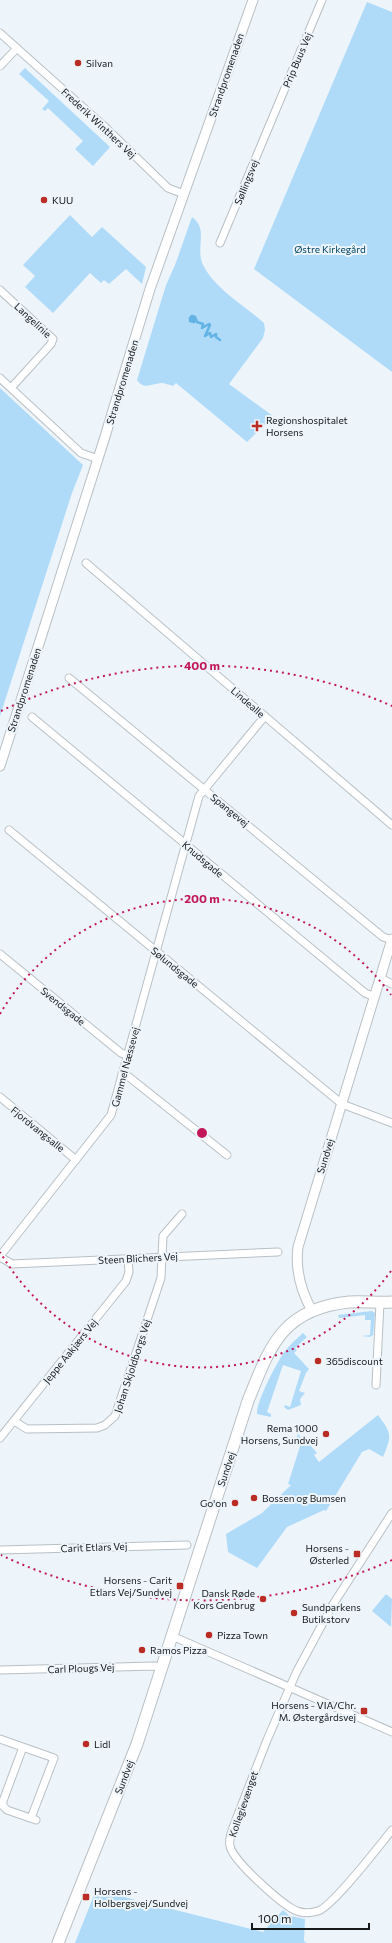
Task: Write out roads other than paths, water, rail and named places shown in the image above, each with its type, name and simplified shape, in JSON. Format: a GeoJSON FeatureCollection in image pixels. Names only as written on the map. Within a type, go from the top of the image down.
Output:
{"type":"FeatureCollection","features":[{"type":"Feature","properties":{"kind":"main road"},"geometry":{"type":"LineString","coordinates":[[312,1311],[346,1302],[392,1302]]}},
{"type":"Feature","properties":{"kind":"main road","name":"Sundvej"},"geometry":{"type":"LineString","coordinates":[[58,1943],[130,1763],[248,1401],[272,1345],[283,1332],[298,1319],[312,1311]]}},
{"type":"Feature","properties":{"kind":"street","name":"Strandpromenaden"},"geometry":{"type":"LineString","coordinates":[[0,766],[98,459],[150,289],[253,0]]}},
{"type":"Feature","properties":{"kind":"street","name":"Prip Buus Vej"},"geometry":{"type":"LineString","coordinates":[[271,120],[322,0]]}},
{"type":"Feature","properties":{"kind":"street","name":"Frederik Winthers Vej"},"geometry":{"type":"LineString","coordinates":[[0,33],[104,126],[168,188],[184,194]]}},
{"type":"Feature","properties":{"kind":"street"},"geometry":{"type":"LineString","coordinates":[[0,66],[17,48]]}},
{"type":"Feature","properties":{"kind":"street","name":"Søllingsvej"},"geometry":{"type":"LineString","coordinates":[[220,244],[271,120]]}},
{"type":"Feature","properties":{"kind":"street","name":"Langelinie"},"geometry":{"type":"LineString","coordinates":[[0,290],[53,339],[51,344],[11,388]]}},
{"type":"Feature","properties":{"kind":"street"},"geometry":{"type":"LineString","coordinates":[[0,378],[81,453],[98,459]]}},
{"type":"Feature","properties":{"kind":"street","name":"Lindealle"},"geometry":{"type":"LineString","coordinates":[[86,563],[392,825]]}},
{"type":"Feature","properties":{"kind":"street","name":"Spangevej"},"geometry":{"type":"LineString","coordinates":[[69,678],[383,937],[392,940]]}},
{"type":"Feature","properties":{"kind":"street","name":"Gammel Næssevej"},"geometry":{"type":"LineString","coordinates":[[0,1257],[111,1115],[199,796],[203,789],[265,716]]}},
{"type":"Feature","properties":{"kind":"street","name":"Knudsgade"},"geometry":{"type":"LineString","coordinates":[[32,717],[365,993],[375,997]]}},
{"type":"Feature","properties":{"kind":"street","name":"Sølundsgade"},"geometry":{"type":"LineString","coordinates":[[9,830],[342,1104],[392,1123]]}},
{"type":"Feature","properties":{"kind":"street","name":"Sundvej"},"geometry":{"type":"LineString","coordinates":[[312,1311],[304,1297],[298,1277],[296,1262],[298,1247],[392,940]]}},
{"type":"Feature","properties":{"kind":"street","name":"Svendsgade"},"geometry":{"type":"LineString","coordinates":[[0,954],[121,1053],[127,1056]]}},
{"type":"Feature","properties":{"kind":"street"},"geometry":{"type":"LineString","coordinates":[[380,978],[392,984]]}},
{"type":"Feature","properties":{"kind":"street"},"geometry":{"type":"LineString","coordinates":[[122,1074],[130,1077],[227,1155]]}},
{"type":"Feature","properties":{"kind":"street","name":"Fjordvangsalle"},"geometry":{"type":"LineString","coordinates":[[0,1097],[76,1160]]}},
{"type":"Feature","properties":{"kind":"street"},"geometry":{"type":"LineString","coordinates":[[163,1257],[163,1236],[182,1214]]}},
{"type":"Feature","properties":{"kind":"street","name":"Steen Blichers Vej"},"geometry":{"type":"LineString","coordinates":[[0,1257],[12,1264],[278,1252]]}},
{"type":"Feature","properties":{"kind":"street","name":"Johan Skjoldborgs Vej"},"geometry":{"type":"LineString","coordinates":[[14,1421],[22,1427],[31,1430],[97,1428],[111,1421],[118,1411],[160,1283],[163,1257]]}},
{"type":"Feature","properties":{"kind":"street","name":"Jeppe Aakjærs Vej"},"geometry":{"type":"LineString","coordinates":[[0,1438],[126,1281],[129,1272],[128,1259]]}},
{"type":"Feature","properties":{"kind":"street"},"geometry":{"type":"LineString","coordinates":[[376,1384],[380,1303]]}},
{"type":"Feature","properties":{"kind":"street","name":"Kollegievænget"},"geometry":{"type":"LineString","coordinates":[[392,1513],[332,1606],[290,1687],[258,1760],[230,1838],[230,1846],[238,1862],[285,1904],[296,1911],[305,1914],[318,1911],[325,1907],[392,1830]]}},
{"type":"Feature","properties":{"kind":"street","name":"Carit Etlars Vej"},"geometry":{"type":"LineString","coordinates":[[0,1550],[187,1545]]}},
{"type":"Feature","properties":{"kind":"street"},"geometry":{"type":"LineString","coordinates":[[172,1636],[392,1732]]}},
{"type":"Feature","properties":{"kind":"street","name":"Carl Plougs Vej"},"geometry":{"type":"LineString","coordinates":[[0,1670],[155,1666],[162,1668]]}},
{"type":"Feature","properties":{"kind":"street"},"geometry":{"type":"LineString","coordinates":[[0,1738],[54,1758],[34,1819],[7,1810],[3,1806],[3,1801],[23,1747]]}},
{"type":"Feature","properties":{"kind":"waterway"},"geometry":{"type":"LineString","coordinates":[[192,319],[193,320],[191,319],[193,317],[195,319],[194,322],[190,321],[190,318],[192,316],[195,317],[197,322],[203,324],[202,328],[209,324],[210,325],[205,336],[210,333],[211,337],[216,334],[216,337],[220,340]]}},
{"type":"Feature","properties":{"kind":"place","name":"Silvan"},"geometry":{"type":"Point","coordinates":[78,63]}},
{"type":"Feature","properties":{"kind":"place","name":"KUU"},"geometry":{"type":"Point","coordinates":[44,200]}},
{"type":"Feature","properties":{"kind":"place","name":"Regionshospitalet Horsens"},"geometry":{"type":"Point","coordinates":[257,426]}},
{"type":"Feature","properties":{"kind":"place","name":"365discount"},"geometry":{"type":"Point","coordinates":[318,1361]}},
{"type":"Feature","properties":{"kind":"place","name":"Rema 1000 Horsens, Sundvej"},"geometry":{"type":"Point","coordinates":[326,1434]}},
{"type":"Feature","properties":{"kind":"place","name":"Bossen og Bumsen"},"geometry":{"type":"Point","coordinates":[254,1498]}},
{"type":"Feature","properties":{"kind":"place","name":"Go'on"},"geometry":{"type":"Point","coordinates":[235,1503]}},
{"type":"Feature","properties":{"kind":"place","name":"Horsens - Østerled"},"geometry":{"type":"Point","coordinates":[357,1554]}},
{"type":"Feature","properties":{"kind":"place","name":"Horsens - Carit Etlars Vej/Sundvej"},"geometry":{"type":"Point","coordinates":[180,1586]}},
{"type":"Feature","properties":{"kind":"place","name":"Dansk Røde Kors Genbrug"},"geometry":{"type":"Point","coordinates":[263,1599]}},
{"type":"Feature","properties":{"kind":"place","name":"Sundparkens Butikstorv"},"geometry":{"type":"Point","coordinates":[294,1613]}},
{"type":"Feature","properties":{"kind":"place","name":"Pizza Town"},"geometry":{"type":"Point","coordinates":[209,1635]}},
{"type":"Feature","properties":{"kind":"place","name":"Ramos Pizza"},"geometry":{"type":"Point","coordinates":[142,1650]}},
{"type":"Feature","properties":{"kind":"place","name":"Horsens - VIA/Chr. M. Østergårdsvej"},"geometry":{"type":"Point","coordinates":[364,1711]}},
{"type":"Feature","properties":{"kind":"place","name":"Lidl"},"geometry":{"type":"Point","coordinates":[86,1744]}},
{"type":"Feature","properties":{"kind":"place","name":"Horsens - Holbergsvej/Sundvej"},"geometry":{"type":"Point","coordinates":[86,1897]}},
{"type":"Feature","properties":{"kind":"park label","name":"Østre Kirkegård"},"geometry":{"type":"Point","coordinates":[330,249]}}]}
